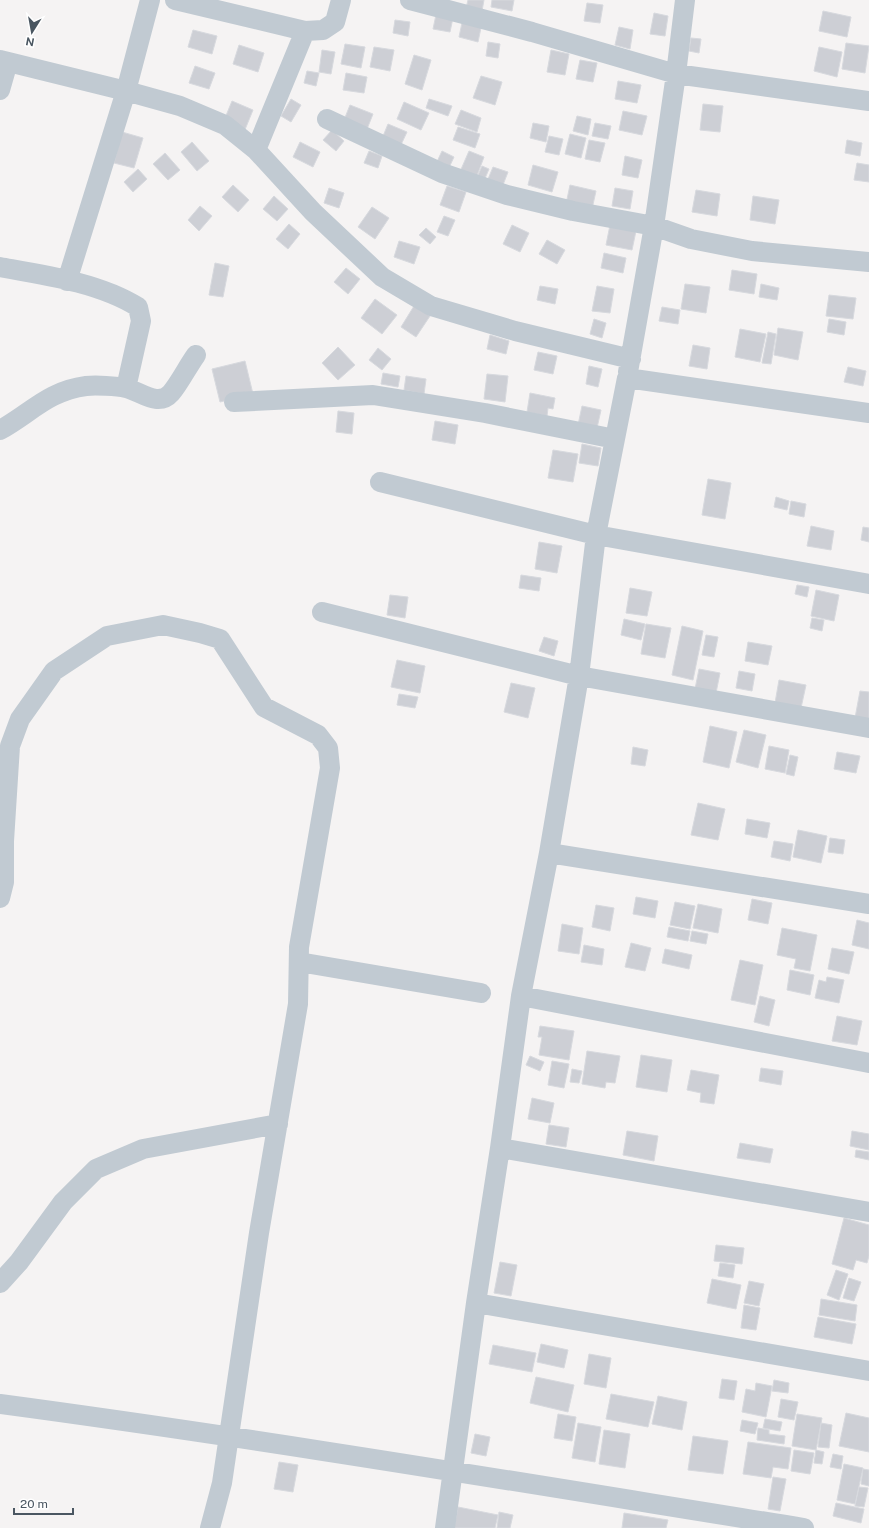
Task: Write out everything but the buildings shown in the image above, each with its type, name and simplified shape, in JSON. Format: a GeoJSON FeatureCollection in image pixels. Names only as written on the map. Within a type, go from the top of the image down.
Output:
{"type":"FeatureCollection","features":[{"type":"Feature","properties":{"kind":"street"},"geometry":{"type":"LineString","coordinates":[[67,281],[126,91],[150,0]]}},
{"type":"Feature","properties":{"kind":"street"},"geometry":{"type":"LineString","coordinates":[[176,0],[305,31],[323,30],[335,22],[340,0]]}},
{"type":"Feature","properties":{"kind":"street"},"geometry":{"type":"LineString","coordinates":[[410,0],[532,32],[676,74],[869,101]]}},
{"type":"Feature","properties":{"kind":"street"},"geometry":{"type":"LineString","coordinates":[[445,1528],[521,996],[549,853],[579,676],[596,535],[631,359],[654,226],[686,0]]}},
{"type":"Feature","properties":{"kind":"street"},"geometry":{"type":"LineString","coordinates":[[256,150],[305,31]]}},
{"type":"Feature","properties":{"kind":"street"},"geometry":{"type":"LineString","coordinates":[[0,90],[4,61],[180,106],[225,125],[256,150],[313,212],[382,277],[431,306],[515,331],[631,359]]}},
{"type":"Feature","properties":{"kind":"street"},"geometry":{"type":"LineString","coordinates":[[327,119],[442,173],[507,195],[573,211],[654,226],[691,239],[752,251],[869,262]]}},
{"type":"Feature","properties":{"kind":"street"},"geometry":{"type":"LineString","coordinates":[[0,267],[42,274],[104,291],[128,300],[138,307],[141,321],[126,388]]}},
{"type":"Feature","properties":{"kind":"street"},"geometry":{"type":"LineString","coordinates":[[0,430],[45,400],[64,391],[87,386],[126,388],[151,398],[162,398],[170,394],[196,355]]}},
{"type":"Feature","properties":{"kind":"street"},"geometry":{"type":"LineString","coordinates":[[627,378],[869,413]]}},
{"type":"Feature","properties":{"kind":"street"},"geometry":{"type":"LineString","coordinates":[[234,402],[373,396],[486,413],[615,439]]}},
{"type":"Feature","properties":{"kind":"street"},"geometry":{"type":"LineString","coordinates":[[380,482],[596,535],[869,584]]}},
{"type":"Feature","properties":{"kind":"street"},"geometry":{"type":"LineString","coordinates":[[322,612],[579,676],[869,728]]}},
{"type":"Feature","properties":{"kind":"street"},"geometry":{"type":"LineString","coordinates":[[0,898],[4,882],[4,841],[10,746],[20,719],[54,671],[107,636],[163,625],[220,639],[264,707],[318,735],[328,748],[330,768],[299,947],[298,1004],[259,1233],[222,1483],[210,1528]]}},
{"type":"Feature","properties":{"kind":"street"},"geometry":{"type":"LineString","coordinates":[[549,853],[869,904]]}},
{"type":"Feature","properties":{"kind":"street"},"geometry":{"type":"LineString","coordinates":[[299,962],[481,993]]}},
{"type":"Feature","properties":{"kind":"street"},"geometry":{"type":"LineString","coordinates":[[521,996],[869,1063]]}},
{"type":"Feature","properties":{"kind":"street"},"geometry":{"type":"LineString","coordinates":[[0,1283],[19,1262],[63,1202],[96,1169],[143,1149],[278,1124]]}},
{"type":"Feature","properties":{"kind":"street"},"geometry":{"type":"LineString","coordinates":[[500,1148],[869,1212]]}},
{"type":"Feature","properties":{"kind":"street"},"geometry":{"type":"LineString","coordinates":[[476,1303],[869,1371]]}},
{"type":"Feature","properties":{"kind":"street"},"geometry":{"type":"LineString","coordinates":[[0,1404],[453,1470],[804,1528]]}}]}
